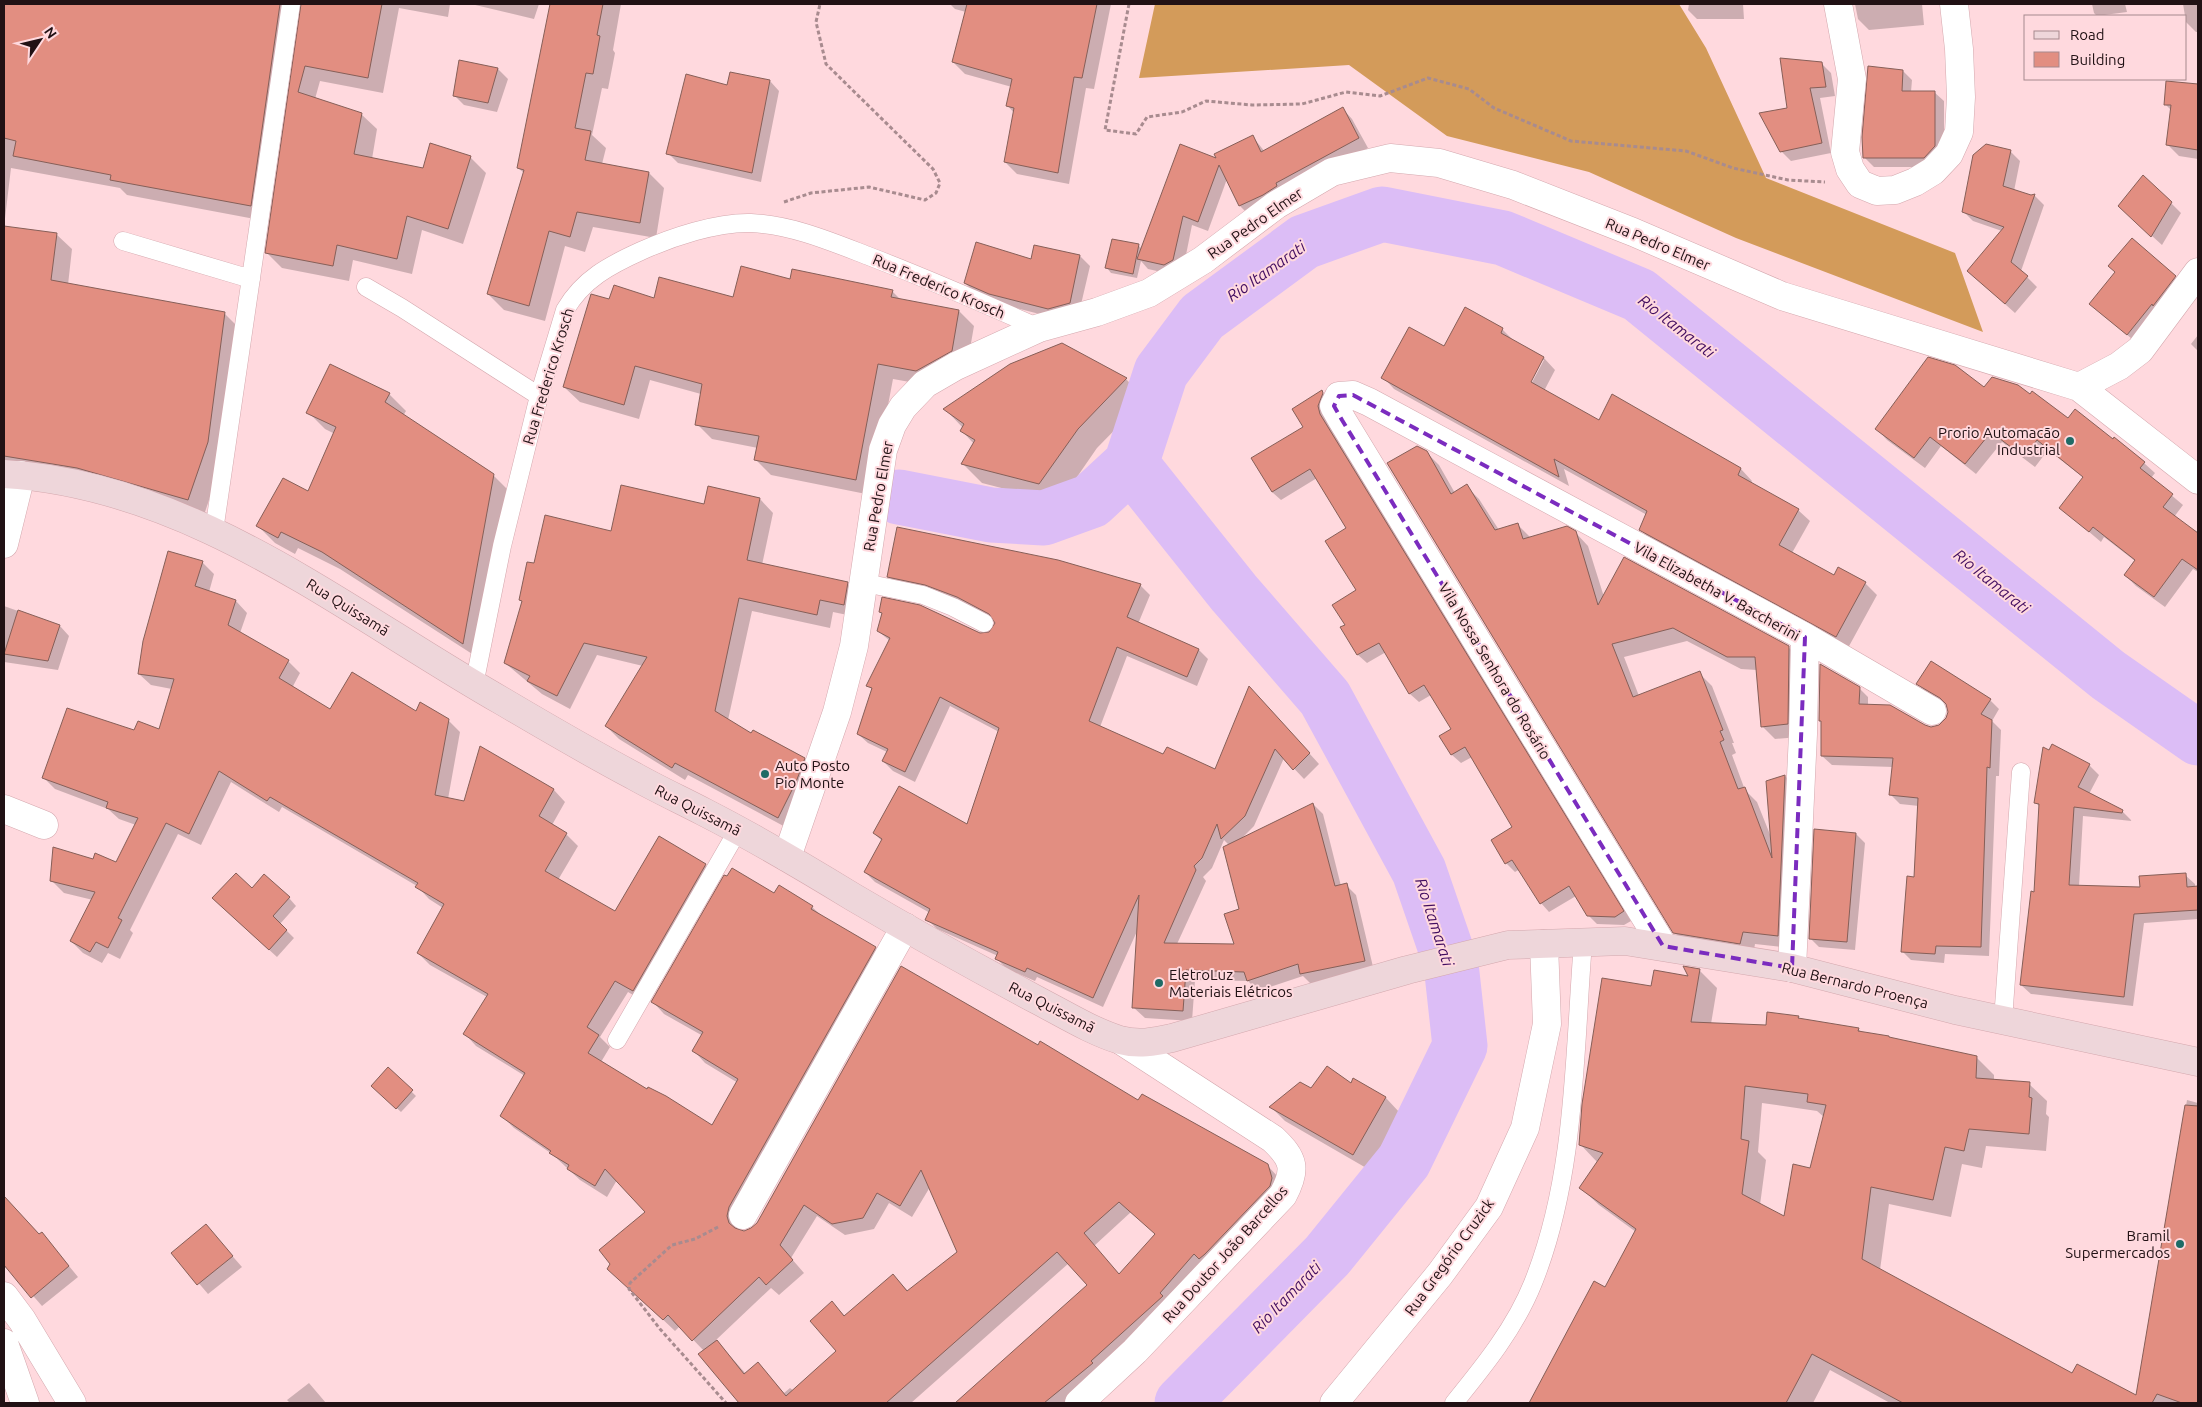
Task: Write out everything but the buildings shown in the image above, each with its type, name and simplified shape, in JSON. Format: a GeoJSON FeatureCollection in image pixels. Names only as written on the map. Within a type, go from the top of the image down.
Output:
{"type":"FeatureCollection","features":[{"type":"Feature","properties":{"kind":"street"},"geometry":{"type":"LineString","coordinates":[[1838,4],[1852,79],[1845,152],[1850,169],[1860,184],[1877,192],[1895,190],[1915,182],[1933,171],[1949,154],[1959,132],[1961,97],[1959,49],[1954,4]]}},
{"type":"Feature","properties":{"kind":"street","name":"Rua Pedro Elmer"},"geometry":{"type":"LineString","coordinates":[[787,857],[837,712],[854,646],[865,583],[871,522],[883,450],[892,425],[903,407],[926,384],[956,366],[1039,328],[1097,312],[1149,293],[1203,260],[1276,205],[1332,172],[1390,158],[1439,163],[1514,185],[1633,232],[1782,296],[2078,387]]}},
{"type":"Feature","properties":{"kind":"street"},"geometry":{"type":"LineString","coordinates":[[2198,272],[2140,350],[2119,366],[2078,387],[2198,480]]}},
{"type":"Feature","properties":{"kind":"street","name":"Vila Elizabetha V. Baccherini"},"geometry":{"type":"LineString","coordinates":[[1339,396],[1353,395],[1369,402],[1805,637],[1803,734],[1792,968]]}},
{"type":"Feature","properties":{"kind":"street","name":"Vila Nossa Senhora do Rosário"},"geometry":{"type":"LineString","coordinates":[[1339,396],[1334,406],[1342,420],[1662,946]]}},
{"type":"Feature","properties":{"kind":"street"},"geometry":{"type":"LineString","coordinates":[[4,544],[12,474]]}},
{"type":"Feature","properties":{"kind":"street","name":"Rua Quissamã"},"geometry":{"type":"LineString","coordinates":[[12,474],[120,495],[169,512],[214,531],[326,592],[474,685],[636,778],[787,857],[905,927],[1053,1008],[1095,1030],[1122,1041],[1145,1044],[1172,1038],[1407,970],[1508,945]]}},
{"type":"Feature","properties":{"kind":"street"},"geometry":{"type":"LineString","coordinates":[[1805,637],[1932,711]]}},
{"type":"Feature","properties":{"kind":"street"},"geometry":{"type":"LineString","coordinates":[[4,809],[44,826]]}},
{"type":"Feature","properties":{"kind":"street"},"geometry":{"type":"LineString","coordinates":[[743,1214],[905,927]]}},
{"type":"Feature","properties":{"kind":"street","name":"Rua Bernardo Proença"},"geometry":{"type":"LineString","coordinates":[[1508,945],[1625,941],[1792,968],[2003,1020],[2198,1062]]}},
{"type":"Feature","properties":{"kind":"street","name":"Rua Gregório Cruzick"},"geometry":{"type":"LineString","coordinates":[[1334,1403],[1440,1274],[1489,1207],[1525,1128],[1547,1024],[1544,944]]}},
{"type":"Feature","properties":{"kind":"street","name":"Rua Doutor João Barcellos"},"geometry":{"type":"LineString","coordinates":[[1079,1403],[1135,1351],[1283,1195],[1293,1171],[1291,1159],[1273,1139],[1122,1041]]}},
{"type":"Feature","properties":{"kind":"street"},"geometry":{"type":"LineString","coordinates":[[4,1296],[22,1320],[72,1403]]}},
{"type":"Feature","properties":{"kind":"street"},"geometry":{"type":"LineString","coordinates":[[4,1343],[25,1403]]}},
{"type":"Feature","properties":{"kind":"lane"},"geometry":{"type":"LineString","coordinates":[[214,531],[291,4]]}},
{"type":"Feature","properties":{"kind":"lane","name":"Rua Frederico Krosch"},"geometry":{"type":"LineString","coordinates":[[474,685],[502,546],[539,396],[565,310],[572,297],[586,282],[614,263],[655,245],[709,228],[749,223],[780,226],[819,237],[936,282],[1039,328]]}},
{"type":"Feature","properties":{"kind":"lane"},"geometry":{"type":"LineString","coordinates":[[123,242],[251,279]]}},
{"type":"Feature","properties":{"kind":"lane"},"geometry":{"type":"LineString","coordinates":[[366,287],[539,396]]}},
{"type":"Feature","properties":{"kind":"lane"},"geometry":{"type":"LineString","coordinates":[[865,583],[923,595],[954,607],[984,623]]}},
{"type":"Feature","properties":{"kind":"lane"},"geometry":{"type":"LineString","coordinates":[[2003,1020],[2021,772]]}},
{"type":"Feature","properties":{"kind":"lane"},"geometry":{"type":"LineString","coordinates":[[617,1040],[738,830]]}},
{"type":"Feature","properties":{"kind":"lane"},"geometry":{"type":"LineString","coordinates":[[1454,1403],[1505,1337],[1533,1284],[1550,1231],[1561,1182],[1572,1105],[1583,942]]}},
{"type":"Feature","properties":{"kind":"path"},"geometry":{"type":"LineString","coordinates":[[749,223],[788,200],[811,193],[869,187],[925,200],[936,193],[940,183],[933,169],[826,64],[816,22],[820,4]]}},
{"type":"Feature","properties":{"kind":"path"},"geometry":{"type":"LineString","coordinates":[[1129,4],[1105,130],[1136,134],[1147,117],[1182,112],[1206,101],[1252,105],[1302,104],[1346,92],[1380,96],[1428,78],[1468,89],[1494,108],[1571,141],[1686,151],[1733,168],[1788,180],[1860,184]]}},
{"type":"Feature","properties":{"kind":"path"},"geometry":{"type":"LineString","coordinates":[[726,1403],[660,1329],[629,1289],[630,1283],[672,1245],[695,1239],[743,1214]]}},
{"type":"Feature","properties":{"kind":"highlighted area"},"geometry":{"type":"Polygon","coordinates":[[[1353,395],[1369,402],[1805,637],[1792,968],[1663,946],[1342,420],[1334,406],[1339,396],[1353,395]]]}},
{"type":"Feature","properties":{"kind":"shaded area"},"geometry":{"type":"Polygon","coordinates":[[[1155,4],[1679,4],[1706,48],[1766,178],[1955,253],[1983,332],[1736,238],[1589,172],[1447,136],[1349,65],[1139,78],[1155,4]]]}},
{"type":"Feature","properties":{"kind":"waterway","name":"Rio Itamarati"},"geometry":{"type":"LineString","coordinates":[[1182,1403],[1327,1256],[1404,1161],[1460,1046],[1451,964],[1419,871],[1325,698],[1234,593],[1131,464],[1161,372],[1202,317],[1304,242],[1382,214],[1503,238],[1639,295],[2108,675],[2198,738]]}},
{"type":"Feature","properties":{"kind":"waterway","name":"Rio Itamarati"},"geometry":{"type":"LineString","coordinates":[[899,497],[991,515],[1044,518],[1091,501],[1131,464]]}},
{"type":"Feature","properties":{"kind":"place","name":"Prorio Automacão Industrial"},"geometry":{"type":"Point","coordinates":[2070,441]}},
{"type":"Feature","properties":{"kind":"place","name":"Auto Posto Pio Monte"},"geometry":{"type":"Point","coordinates":[765,774]}},
{"type":"Feature","properties":{"kind":"place","name":"EletroLuz Materiais Elétricos"},"geometry":{"type":"Point","coordinates":[1159,983]}},
{"type":"Feature","properties":{"kind":"place","name":"Bramil Supermercados"},"geometry":{"type":"Point","coordinates":[2180,1244]}}]}
